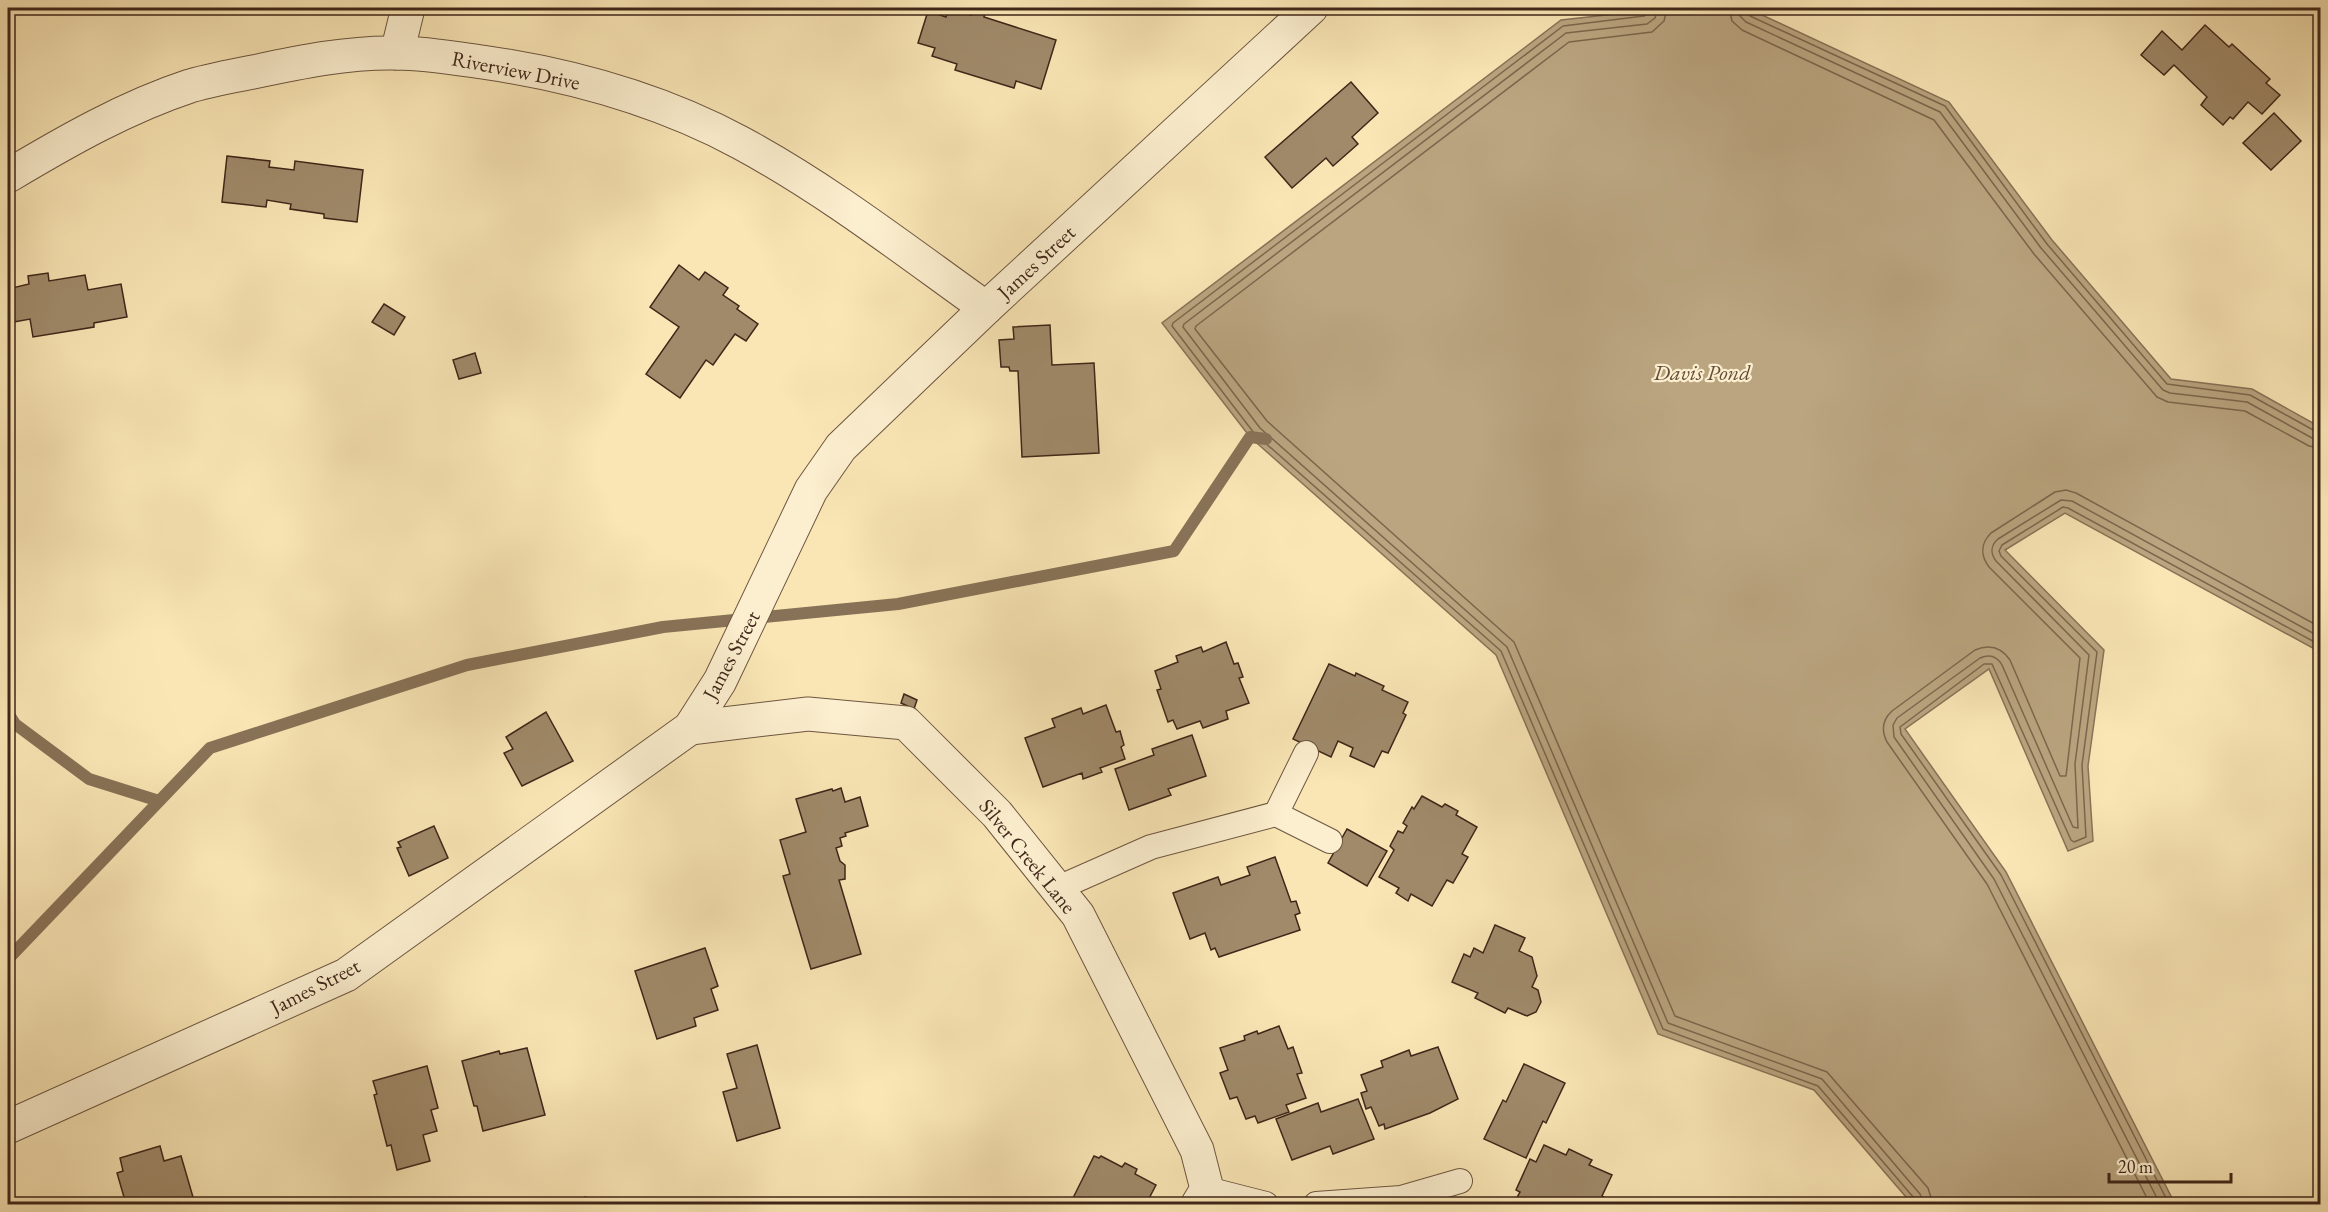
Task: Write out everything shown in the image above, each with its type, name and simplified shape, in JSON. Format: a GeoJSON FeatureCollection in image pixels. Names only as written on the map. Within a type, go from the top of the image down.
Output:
{"type":"FeatureCollection","features":[{"type":"Feature","properties":{"kind":"street"},"geometry":{"type":"LineString","coordinates":[[397,53],[408,8]]}},
{"type":"Feature","properties":{"kind":"street","name":"James Street"},"geometry":{"type":"LineString","coordinates":[[8,1127],[346,975],[690,728],[720,681],[811,490],[841,447],[1305,9]]}},
{"type":"Feature","properties":{"kind":"street","name":"Riverview Drive"},"geometry":{"type":"LineString","coordinates":[[8,176],[69,140],[190,86],[275,67],[344,56],[397,53],[470,60],[567,78],[650,103],[701,123],[780,165],[987,308]]}},
{"type":"Feature","properties":{"kind":"street","name":"Silver Creek Lane"},"geometry":{"type":"LineString","coordinates":[[690,728],[808,714],[906,723],[997,814],[1078,915],[1197,1150],[1202,1196]]}},
{"type":"Feature","properties":{"kind":"lane"},"geometry":{"type":"LineString","coordinates":[[1276,814],[1306,753]]}},
{"type":"Feature","properties":{"kind":"lane"},"geometry":{"type":"LineString","coordinates":[[1056,889],[1151,847],[1276,814],[1330,841]]}},
{"type":"Feature","properties":{"kind":"lane"},"geometry":{"type":"LineString","coordinates":[[1316,1204],[1401,1198],[1460,1181]]}},
{"type":"Feature","properties":{"kind":"lane"},"geometry":{"type":"LineString","coordinates":[[1202,1196],[1266,1204]]}},
{"type":"Feature","properties":{"kind":"water","name":"Davis Pond"},"geometry":{"type":"Polygon","coordinates":[[[1670,8],[1747,8],[1949,102],[2052,240],[2171,379],[2252,389],[2320,427],[2320,652],[2065,513],[2005,550],[2104,650],[2088,766],[2093,841],[2068,851],[1989,669],[1905,729],[2006,872],[2175,1204],[1912,1204],[1814,1090],[1658,1034],[1496,655],[1250,437],[1162,323],[1561,20],[1670,8]]]}},
{"type":"Feature","properties":{"kind":"building"},"geometry":{"type":"Polygon","coordinates":[[[949,8],[971,15],[973,8],[985,11],[984,17],[1056,40],[1041,89],[1016,81],[1014,88],[955,70],[957,64],[932,56],[935,48],[918,43],[928,11],[946,17],[949,8]]]}},
{"type":"Feature","properties":{"kind":"building"},"geometry":{"type":"Polygon","coordinates":[[[2205,25],[2229,47],[2232,44],[2270,79],[2266,83],[2280,95],[2262,114],[2248,102],[2233,119],[2230,117],[2223,125],[2201,105],[2207,97],[2174,65],[2164,75],[2141,55],[2162,31],[2182,50],[2205,25]]]}},
{"type":"Feature","properties":{"kind":"building"},"geometry":{"type":"Polygon","coordinates":[[[1351,82],[1378,113],[1352,137],[1358,144],[1333,166],[1326,158],[1292,188],[1265,157],[1351,82]]]}},
{"type":"Feature","properties":{"kind":"building"},"geometry":{"type":"Polygon","coordinates":[[[2274,113],[2301,141],[2271,170],[2243,143],[2274,113]]]}},
{"type":"Feature","properties":{"kind":"building"},"geometry":{"type":"Polygon","coordinates":[[[227,156],[270,161],[269,167],[294,170],[295,161],[363,170],[357,222],[324,218],[324,214],[290,209],[291,204],[267,200],[266,207],[222,202],[227,156]]]}},
{"type":"Feature","properties":{"kind":"building"},"geometry":{"type":"Polygon","coordinates":[[[679,265],[699,280],[705,272],[728,288],[723,295],[739,306],[737,309],[758,324],[746,341],[735,334],[713,365],[706,360],[680,398],[646,374],[679,327],[650,307],[679,265]]]}},
{"type":"Feature","properties":{"kind":"building"},"geometry":{"type":"Polygon","coordinates":[[[48,273],[49,281],[85,275],[88,290],[121,284],[127,317],[94,323],[94,327],[33,337],[30,319],[8,323],[8,289],[29,284],[28,276],[48,273]]]}},
{"type":"Feature","properties":{"kind":"building"},"geometry":{"type":"Polygon","coordinates":[[[384,304],[405,317],[394,335],[372,322],[384,304]]]}},
{"type":"Feature","properties":{"kind":"building"},"geometry":{"type":"Polygon","coordinates":[[[1050,325],[1052,365],[1094,363],[1099,453],[1022,457],[1018,371],[1010,371],[1009,367],[1001,367],[999,340],[1014,339],[1013,327],[1050,325]]]}},
{"type":"Feature","properties":{"kind":"building"},"geometry":{"type":"Polygon","coordinates":[[[475,353],[481,373],[459,379],[453,360],[475,353]]]}},
{"type":"Feature","properties":{"kind":"building"},"geometry":{"type":"Polygon","coordinates":[[[1226,642],[1234,664],[1238,663],[1243,677],[1239,678],[1249,703],[1226,711],[1228,719],[1203,728],[1200,721],[1177,729],[1173,720],[1168,722],[1157,690],[1161,689],[1155,671],[1178,662],[1176,656],[1201,647],[1203,652],[1226,642]]]}},
{"type":"Feature","properties":{"kind":"building"},"geometry":{"type":"Polygon","coordinates":[[[1329,664],[1384,686],[1382,690],[1408,702],[1403,713],[1406,715],[1388,753],[1382,751],[1374,767],[1350,756],[1353,748],[1338,741],[1331,757],[1293,739],[1329,664]]]}},
{"type":"Feature","properties":{"kind":"building"},"geometry":{"type":"Polygon","coordinates":[[[904,694],[917,700],[914,709],[901,703],[904,694]]]}},
{"type":"Feature","properties":{"kind":"building"},"geometry":{"type":"Polygon","coordinates":[[[1106,705],[1116,732],[1120,731],[1124,745],[1121,747],[1125,759],[1100,768],[1102,772],[1083,779],[1082,773],[1043,787],[1025,738],[1055,727],[1052,719],[1081,708],[1083,714],[1106,705]]]}},
{"type":"Feature","properties":{"kind":"building"},"geometry":{"type":"Polygon","coordinates":[[[546,712],[573,761],[522,786],[504,753],[513,749],[506,737],[546,712]]]}},
{"type":"Feature","properties":{"kind":"building"},"geometry":{"type":"Polygon","coordinates":[[[1192,735],[1206,776],[1168,789],[1171,795],[1129,810],[1115,769],[1154,755],[1152,749],[1192,735]]]}},
{"type":"Feature","properties":{"kind":"building"},"geometry":{"type":"Polygon","coordinates":[[[841,788],[845,802],[860,797],[868,826],[845,833],[846,836],[840,838],[842,846],[836,848],[840,861],[845,865],[845,879],[839,880],[861,954],[811,969],[783,876],[790,874],[780,840],[806,832],[796,799],[841,788]]]}},
{"type":"Feature","properties":{"kind":"building"},"geometry":{"type":"Polygon","coordinates":[[[1422,796],[1442,807],[1445,804],[1458,811],[1456,815],[1477,827],[1462,854],[1468,857],[1453,883],[1447,880],[1432,906],[1411,894],[1408,901],[1396,893],[1399,888],[1379,877],[1394,850],[1390,846],[1398,831],[1403,833],[1407,826],[1403,823],[1412,807],[1414,809],[1422,796]]]}},
{"type":"Feature","properties":{"kind":"building"},"geometry":{"type":"Polygon","coordinates":[[[434,826],[448,858],[409,876],[397,848],[401,847],[398,842],[434,826]]]}},
{"type":"Feature","properties":{"kind":"building"},"geometry":{"type":"Polygon","coordinates":[[[1347,829],[1387,851],[1367,886],[1328,863],[1347,829]]]}},
{"type":"Feature","properties":{"kind":"building"},"geometry":{"type":"Polygon","coordinates":[[[1275,857],[1291,902],[1296,901],[1300,913],[1295,915],[1300,930],[1219,957],[1215,948],[1211,950],[1205,933],[1190,939],[1173,893],[1218,877],[1221,885],[1250,875],[1247,867],[1275,857]]]}},
{"type":"Feature","properties":{"kind":"building"},"geometry":{"type":"Polygon","coordinates":[[[1495,925],[1525,938],[1519,951],[1532,957],[1537,976],[1532,987],[1538,990],[1541,1002],[1536,1012],[1527,1016],[1508,1008],[1505,1013],[1475,998],[1478,993],[1452,982],[1464,954],[1470,957],[1474,948],[1483,953],[1495,925]]]}},
{"type":"Feature","properties":{"kind":"building"},"geometry":{"type":"Polygon","coordinates":[[[705,948],[718,986],[711,989],[718,1010],[694,1018],[696,1026],[657,1039],[635,971],[705,948]]]}},
{"type":"Feature","properties":{"kind":"building"},"geometry":{"type":"Polygon","coordinates":[[[1279,1026],[1288,1049],[1293,1047],[1302,1073],[1297,1074],[1306,1098],[1286,1105],[1289,1112],[1258,1123],[1255,1116],[1246,1119],[1237,1097],[1230,1099],[1220,1073],[1228,1070],[1220,1048],[1245,1040],[1244,1036],[1257,1031],[1258,1034],[1279,1026]]]}},
{"type":"Feature","properties":{"kind":"building"},"geometry":{"type":"Polygon","coordinates":[[[757,1045],[780,1128],[737,1141],[723,1092],[737,1088],[727,1054],[757,1045]]]}},
{"type":"Feature","properties":{"kind":"building"},"geometry":{"type":"Polygon","coordinates":[[[1438,1047],[1458,1099],[1430,1113],[1385,1129],[1384,1124],[1379,1126],[1371,1107],[1366,1109],[1361,1093],[1367,1091],[1361,1075],[1383,1067],[1381,1061],[1409,1050],[1411,1056],[1438,1047]]]}},
{"type":"Feature","properties":{"kind":"building"},"geometry":{"type":"Polygon","coordinates":[[[527,1048],[545,1115],[483,1131],[462,1061],[499,1051],[500,1054],[527,1048]]]}},
{"type":"Feature","properties":{"kind":"building"},"geometry":{"type":"Polygon","coordinates":[[[1524,1064],[1565,1083],[1546,1123],[1543,1121],[1526,1158],[1484,1139],[1503,1100],[1506,1102],[1524,1064]]]}},
{"type":"Feature","properties":{"kind":"building"},"geometry":{"type":"Polygon","coordinates":[[[427,1066],[438,1108],[431,1110],[437,1131],[423,1135],[430,1161],[397,1170],[391,1145],[387,1146],[374,1095],[377,1094],[373,1081],[427,1066]]]}},
{"type":"Feature","properties":{"kind":"building"},"geometry":{"type":"Polygon","coordinates":[[[1358,1099],[1374,1139],[1333,1154],[1330,1146],[1292,1160],[1276,1119],[1318,1103],[1321,1112],[1358,1099]]]}},
{"type":"Feature","properties":{"kind":"building"},"geometry":{"type":"Polygon","coordinates":[[[1544,1145],[1566,1155],[1569,1149],[1592,1160],[1589,1165],[1612,1175],[1602,1196],[1607,1199],[1605,1204],[1522,1204],[1515,1201],[1520,1192],[1516,1190],[1530,1159],[1536,1162],[1544,1145]]]}},
{"type":"Feature","properties":{"kind":"building"},"geometry":{"type":"Polygon","coordinates":[[[160,1146],[164,1161],[181,1156],[195,1204],[126,1204],[117,1173],[123,1171],[120,1158],[160,1146]]]}},
{"type":"Feature","properties":{"kind":"building"},"geometry":{"type":"Polygon","coordinates":[[[1094,1156],[1099,1158],[1101,1156],[1122,1167],[1125,1163],[1137,1169],[1135,1174],[1156,1185],[1146,1204],[1070,1204],[1094,1156]]]}},
{"type":"Feature","properties":{"kind":"building"},"geometry":{"type":"Polygon","coordinates":[[[586,1197],[589,1204],[561,1204],[586,1197]]]}},
{"type":"Feature","properties":{"kind":"waterway"},"geometry":{"type":"LineString","coordinates":[[8,959],[210,748],[467,665],[663,627],[898,604],[1174,551],[1250,437],[1266,439]]}},
{"type":"Feature","properties":{"kind":"waterway"},"geometry":{"type":"LineString","coordinates":[[8,713],[15,724],[89,779],[159,801]]}}]}
